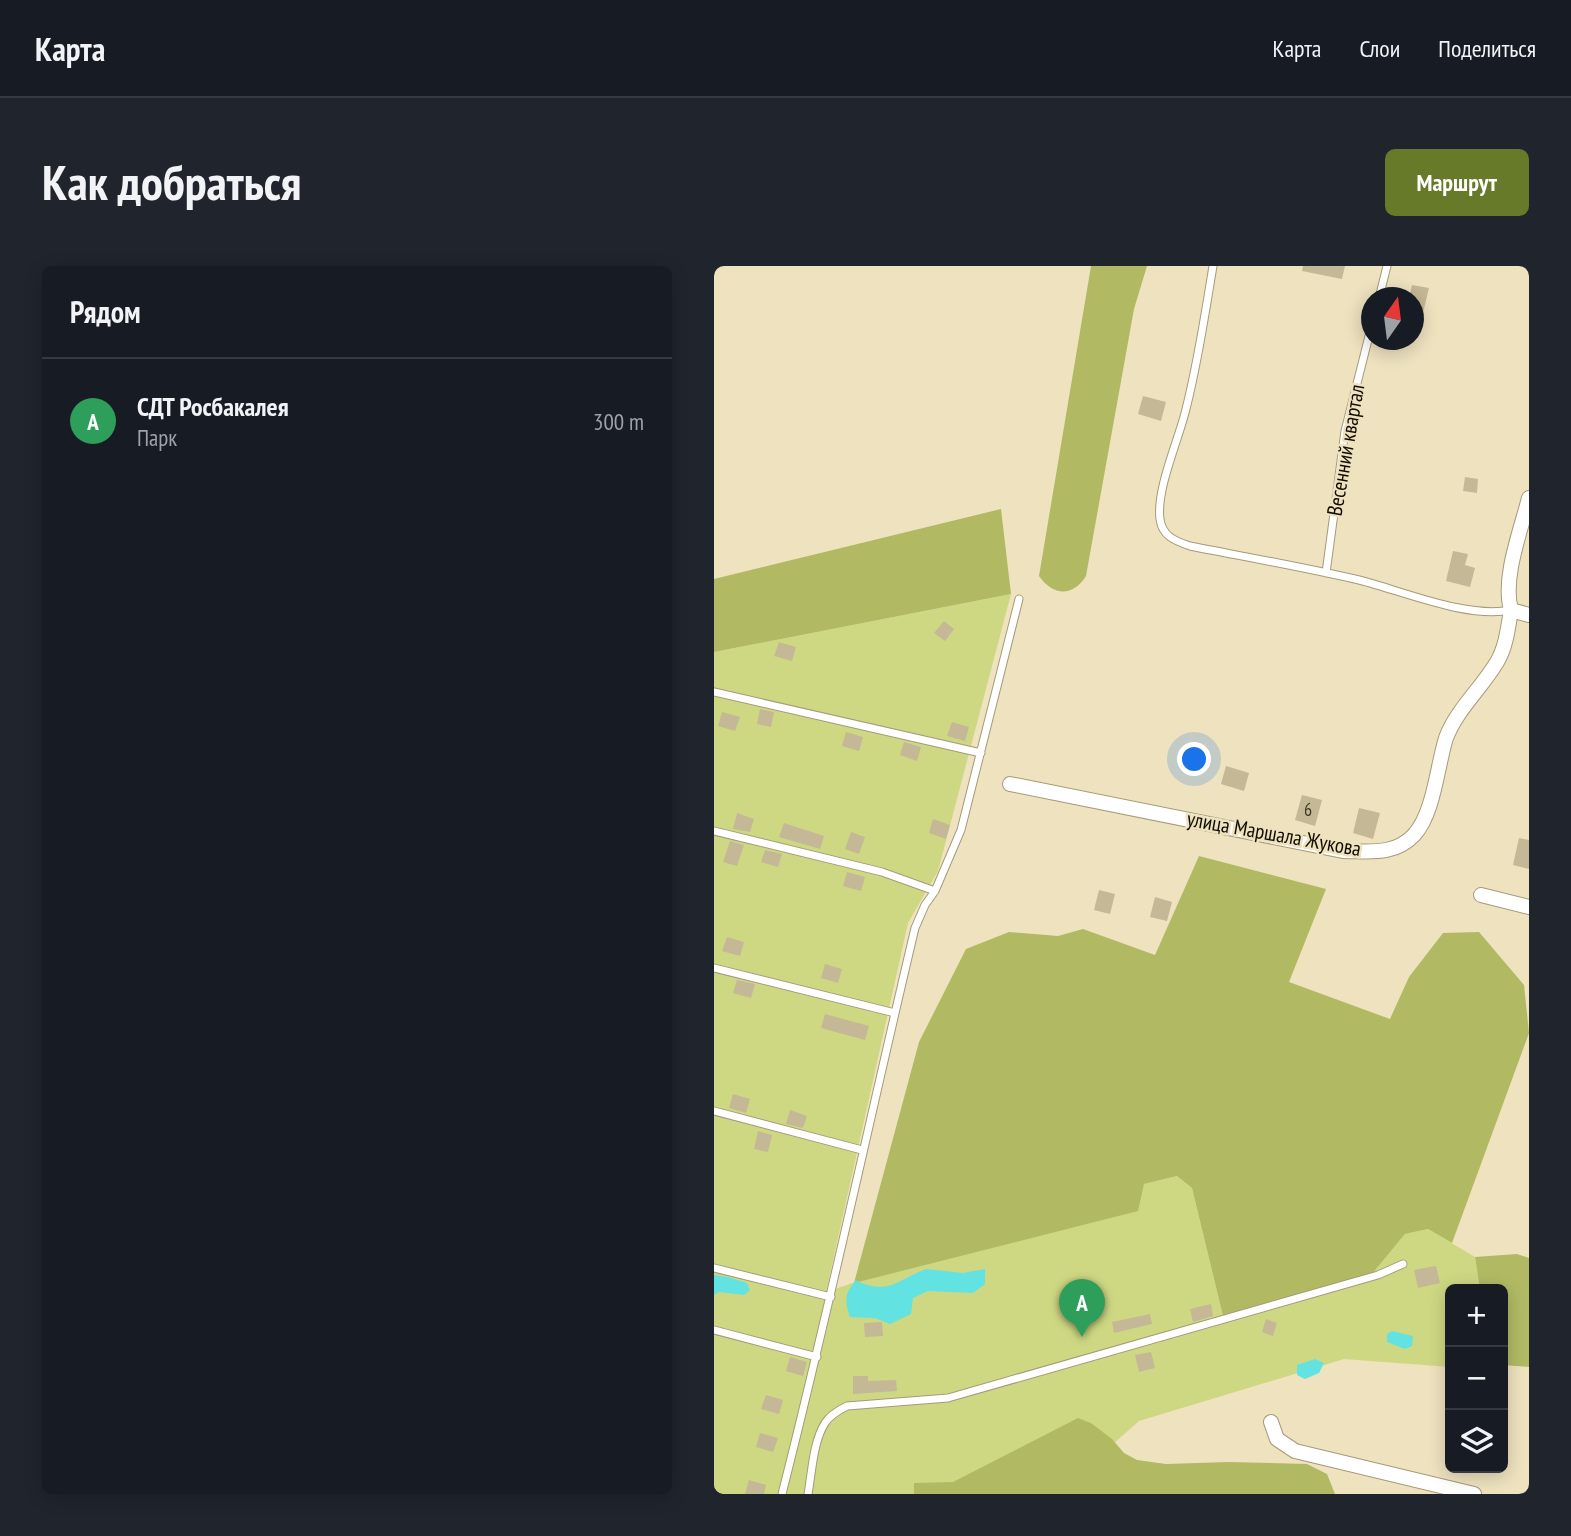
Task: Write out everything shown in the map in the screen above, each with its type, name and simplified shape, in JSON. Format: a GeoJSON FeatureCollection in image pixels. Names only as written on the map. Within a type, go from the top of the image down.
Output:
{"type":"FeatureCollection","features":[{"type":"Feature","properties":{"kind":"street","name":"улица Маршала Жукова"},"geometry":{"type":"LineString","coordinates":[[1010,784],[1343,851],[1390,852],[1413,835],[1426,814],[1447,737],[1461,710],[1498,661],[1511,610],[1508,598],[1513,566],[1529,498]]}},
{"type":"Feature","properties":{"kind":"street"},"geometry":{"type":"LineString","coordinates":[[1511,610],[1529,615]]}},
{"type":"Feature","properties":{"kind":"street"},"geometry":{"type":"LineString","coordinates":[[1481,895],[1529,907]]}},
{"type":"Feature","properties":{"kind":"street"},"geometry":{"type":"LineString","coordinates":[[1271,1422],[1277,1439],[1295,1451],[1474,1494]]}},
{"type":"Feature","properties":{"kind":"lane"},"geometry":{"type":"LineString","coordinates":[[1213,266],[1191,388],[1161,499],[1160,519],[1163,530],[1173,540],[1190,545],[1326,573],[1462,608],[1496,613],[1511,610]]}},
{"type":"Feature","properties":{"kind":"lane"},"geometry":{"type":"LineString","coordinates":[[1382,287],[1387,266]]}},
{"type":"Feature","properties":{"kind":"lane","name":"Весенний квартал"},"geometry":{"type":"LineString","coordinates":[[1326,573],[1345,431],[1365,350]]}},
{"type":"Feature","properties":{"kind":"lane"},"geometry":{"type":"LineString","coordinates":[[782,1494],[817,1357],[862,1150],[915,928],[925,905],[935,891],[961,830],[1019,599]]}},
{"type":"Feature","properties":{"kind":"lane"},"geometry":{"type":"LineString","coordinates":[[714,692],[981,753]]}},
{"type":"Feature","properties":{"kind":"lane"},"geometry":{"type":"LineString","coordinates":[[714,831],[882,872],[935,891]]}},
{"type":"Feature","properties":{"kind":"lane"},"geometry":{"type":"LineString","coordinates":[[714,968],[895,1013]]}},
{"type":"Feature","properties":{"kind":"lane"},"geometry":{"type":"LineString","coordinates":[[714,1111],[862,1150]]}},
{"type":"Feature","properties":{"kind":"lane"},"geometry":{"type":"LineString","coordinates":[[808,1494],[816,1448],[825,1423],[847,1406],[948,1398],[1378,1275],[1403,1264]]}},
{"type":"Feature","properties":{"kind":"lane"},"geometry":{"type":"LineString","coordinates":[[714,1268],[831,1297]]}},
{"type":"Feature","properties":{"kind":"lane"},"geometry":{"type":"LineString","coordinates":[[714,1330],[817,1357]]}},
{"type":"Feature","properties":{"kind":"green space"},"geometry":{"type":"Polygon","coordinates":[[[1091,266],[1147,266],[1134,309],[1086,576],[1075,588],[1063,591],[1050,587],[1039,576],[1091,266]]]}},
{"type":"Feature","properties":{"kind":"green space"},"geometry":{"type":"Polygon","coordinates":[[[1001,509],[1011,594],[714,652],[714,579],[1001,509]]]}},
{"type":"Feature","properties":{"kind":"green space"},"geometry":{"type":"Polygon","coordinates":[[[1011,594],[938,871],[908,923],[826,1292],[1144,1184],[1177,1176],[1192,1188],[1223,1316],[1372,1274],[1405,1234],[1428,1229],[1475,1257],[1479,1284],[1445,1284],[1445,1367],[1344,1359],[1139,1421],[1087,1467],[1068,1494],[714,1494],[714,652],[1011,594]]]}},
{"type":"Feature","properties":{"kind":"green space"},"geometry":{"type":"Polygon","coordinates":[[[1199,856],[1326,889],[1289,982],[1390,1019],[1409,977],[1443,933],[1479,932],[1524,985],[1529,1033],[1452,1243],[1428,1229],[1405,1234],[1372,1274],[1223,1316],[1192,1188],[1177,1176],[1144,1184],[1138,1211],[854,1283],[919,1042],[966,949],[1009,932],[1058,936],[1083,929],[1155,955],[1199,856]]]}},
{"type":"Feature","properties":{"kind":"green space"},"geometry":{"type":"Polygon","coordinates":[[[1517,1254],[1529,1258],[1529,1367],[1508,1365],[1508,1284],[1479,1284],[1475,1257],[1517,1254]]]}},
{"type":"Feature","properties":{"kind":"green space"},"geometry":{"type":"Polygon","coordinates":[[[1078,1418],[1091,1423],[1112,1439],[1124,1453],[1137,1460],[1166,1464],[1307,1464],[1327,1474],[1335,1494],[914,1494],[914,1483],[953,1482],[1078,1418]]]}},
{"type":"Feature","properties":{"kind":"water"},"geometry":{"type":"Polygon","coordinates":[[[926,1269],[963,1273],[985,1269],[985,1284],[973,1293],[928,1291],[913,1298],[911,1314],[890,1324],[875,1318],[850,1317],[846,1299],[855,1280],[866,1285],[884,1287],[926,1269]]]}},
{"type":"Feature","properties":{"kind":"water"},"geometry":{"type":"Polygon","coordinates":[[[714,1275],[747,1283],[750,1290],[744,1295],[719,1292],[714,1295],[714,1275]]]}},
{"type":"Feature","properties":{"kind":"water"},"geometry":{"type":"Polygon","coordinates":[[[1392,1331],[1413,1336],[1412,1346],[1405,1349],[1387,1342],[1387,1334],[1392,1331]]]}},
{"type":"Feature","properties":{"kind":"water"},"geometry":{"type":"Polygon","coordinates":[[[1315,1359],[1324,1363],[1319,1373],[1305,1379],[1297,1375],[1297,1365],[1315,1359]]]}},
{"type":"Feature","properties":{"kind":"building"},"geometry":{"type":"Polygon","coordinates":[[[1303,266],[1345,266],[1342,279],[1302,271],[1303,266]]]}},
{"type":"Feature","properties":{"kind":"building"},"geometry":{"type":"Polygon","coordinates":[[[1424,287],[1429,288],[1424,309],[1424,287]]]}},
{"type":"Feature","properties":{"kind":"building"},"geometry":{"type":"Polygon","coordinates":[[[1143,396],[1166,402],[1161,421],[1138,414],[1143,396]]]}},
{"type":"Feature","properties":{"kind":"building"},"geometry":{"type":"Polygon","coordinates":[[[1465,477],[1478,479],[1477,493],[1463,491],[1465,477]]]}},
{"type":"Feature","properties":{"kind":"building"},"geometry":{"type":"Polygon","coordinates":[[[1453,551],[1468,554],[1465,565],[1475,568],[1470,587],[1446,581],[1453,551]]]}},
{"type":"Feature","properties":{"kind":"building"},"geometry":{"type":"Polygon","coordinates":[[[944,621],[954,629],[945,641],[934,633],[944,621]]]}},
{"type":"Feature","properties":{"kind":"building"},"geometry":{"type":"Polygon","coordinates":[[[779,642],[796,647],[792,661],[774,656],[779,642]]]}},
{"type":"Feature","properties":{"kind":"building"},"geometry":{"type":"Polygon","coordinates":[[[760,709],[774,712],[771,727],[757,724],[760,709]]]}},
{"type":"Feature","properties":{"kind":"building"},"geometry":{"type":"Polygon","coordinates":[[[722,712],[740,717],[735,731],[718,726],[722,712]]]}},
{"type":"Feature","properties":{"kind":"building"},"geometry":{"type":"Polygon","coordinates":[[[952,722],[969,727],[965,741],[947,736],[952,722]]]}},
{"type":"Feature","properties":{"kind":"building"},"geometry":{"type":"Polygon","coordinates":[[[846,732],[863,737],[859,751],[842,746],[846,732]]]}},
{"type":"Feature","properties":{"kind":"building"},"geometry":{"type":"Polygon","coordinates":[[[904,742],[921,747],[917,761],[900,755],[904,742]]]}},
{"type":"Feature","properties":{"kind":"building"},"geometry":{"type":"Polygon","coordinates":[[[1226,766],[1249,773],[1244,791],[1221,784],[1226,766]]]}},
{"type":"Feature","properties":{"kind":"building"},"geometry":{"type":"Polygon","coordinates":[[[1302,795],[1322,800],[1315,826],[1295,820],[1302,795]]]}},
{"type":"Feature","properties":{"kind":"building"},"geometry":{"type":"Polygon","coordinates":[[[1359,808],[1380,813],[1373,839],[1353,833],[1359,808]]]}},
{"type":"Feature","properties":{"kind":"building"},"geometry":{"type":"Polygon","coordinates":[[[737,813],[754,819],[750,832],[733,829],[737,813]]]}},
{"type":"Feature","properties":{"kind":"building"},"geometry":{"type":"Polygon","coordinates":[[[933,819],[950,825],[946,839],[929,833],[933,819]]]}},
{"type":"Feature","properties":{"kind":"building"},"geometry":{"type":"Polygon","coordinates":[[[784,823],[824,836],[820,849],[779,837],[784,823]]]}},
{"type":"Feature","properties":{"kind":"building"},"geometry":{"type":"Polygon","coordinates":[[[851,832],[865,837],[859,854],[845,849],[851,832]]]}},
{"type":"Feature","properties":{"kind":"building"},"geometry":{"type":"Polygon","coordinates":[[[1519,838],[1529,840],[1529,869],[1513,865],[1519,838]]]}},
{"type":"Feature","properties":{"kind":"building"},"geometry":{"type":"Polygon","coordinates":[[[730,841],[744,845],[737,866],[723,862],[730,841]]]}},
{"type":"Feature","properties":{"kind":"building"},"geometry":{"type":"Polygon","coordinates":[[[765,850],[782,854],[778,867],[761,862],[765,850]]]}},
{"type":"Feature","properties":{"kind":"building"},"geometry":{"type":"Polygon","coordinates":[[[847,872],[865,877],[861,891],[843,886],[847,872]]]}},
{"type":"Feature","properties":{"kind":"building"},"geometry":{"type":"Polygon","coordinates":[[[1099,890],[1115,894],[1110,914],[1094,910],[1099,890]]]}},
{"type":"Feature","properties":{"kind":"building"},"geometry":{"type":"Polygon","coordinates":[[[1155,897],[1172,902],[1167,921],[1150,917],[1155,897]]]}},
{"type":"Feature","properties":{"kind":"building"},"geometry":{"type":"Polygon","coordinates":[[[727,937],[744,942],[740,956],[722,951],[727,937]]]}},
{"type":"Feature","properties":{"kind":"building"},"geometry":{"type":"Polygon","coordinates":[[[825,964],[842,969],[838,983],[821,978],[825,964]]]}},
{"type":"Feature","properties":{"kind":"building"},"geometry":{"type":"Polygon","coordinates":[[[737,980],[755,984],[751,998],[733,993],[737,980]]]}},
{"type":"Feature","properties":{"kind":"building"},"geometry":{"type":"Polygon","coordinates":[[[825,1014],[869,1026],[865,1040],[821,1028],[825,1014]]]}},
{"type":"Feature","properties":{"kind":"building"},"geometry":{"type":"Polygon","coordinates":[[[733,1094],[750,1099],[746,1113],[729,1108],[733,1094]]]}},
{"type":"Feature","properties":{"kind":"building"},"geometry":{"type":"Polygon","coordinates":[[[790,1110],[807,1116],[803,1128],[786,1124],[790,1110]]]}},
{"type":"Feature","properties":{"kind":"building"},"geometry":{"type":"Polygon","coordinates":[[[758,1131],[772,1135],[768,1152],[754,1149],[758,1131]]]}},
{"type":"Feature","properties":{"kind":"building"},"geometry":{"type":"Polygon","coordinates":[[[1436,1266],[1440,1283],[1418,1288],[1414,1270],[1436,1266]]]}},
{"type":"Feature","properties":{"kind":"building"},"geometry":{"type":"Polygon","coordinates":[[[1211,1304],[1213,1316],[1193,1322],[1190,1309],[1211,1304]]]}},
{"type":"Feature","properties":{"kind":"building"},"geometry":{"type":"Polygon","coordinates":[[[1150,1314],[1152,1324],[1114,1333],[1112,1322],[1150,1314]]]}},
{"type":"Feature","properties":{"kind":"building"},"geometry":{"type":"Polygon","coordinates":[[[1266,1319],[1277,1323],[1273,1336],[1262,1332],[1266,1319]]]}},
{"type":"Feature","properties":{"kind":"building"},"geometry":{"type":"Polygon","coordinates":[[[882,1322],[883,1336],[865,1337],[864,1323],[882,1322]]]}},
{"type":"Feature","properties":{"kind":"building"},"geometry":{"type":"Polygon","coordinates":[[[1151,1352],[1155,1368],[1139,1372],[1135,1355],[1151,1352]]]}},
{"type":"Feature","properties":{"kind":"building"},"geometry":{"type":"Polygon","coordinates":[[[790,1357],[807,1362],[803,1376],[786,1371],[790,1357]]]}},
{"type":"Feature","properties":{"kind":"building"},"geometry":{"type":"Polygon","coordinates":[[[853,1376],[868,1376],[868,1381],[896,1380],[897,1391],[853,1394],[853,1376]]]}},
{"type":"Feature","properties":{"kind":"building"},"geometry":{"type":"Polygon","coordinates":[[[766,1395],[783,1400],[779,1414],[761,1409],[766,1395]]]}},
{"type":"Feature","properties":{"kind":"building"},"geometry":{"type":"Polygon","coordinates":[[[760,1433],[778,1438],[773,1452],[756,1447],[760,1433]]]}},
{"type":"Feature","properties":{"kind":"building"},"geometry":{"type":"Polygon","coordinates":[[[749,1480],[766,1485],[764,1494],[745,1494],[749,1480]]]}},
{"type":"Feature","properties":{"kind":"place","name":"СДТ Росбакалея"},"geometry":{"type":"Point","coordinates":[1082,1337]}}]}
